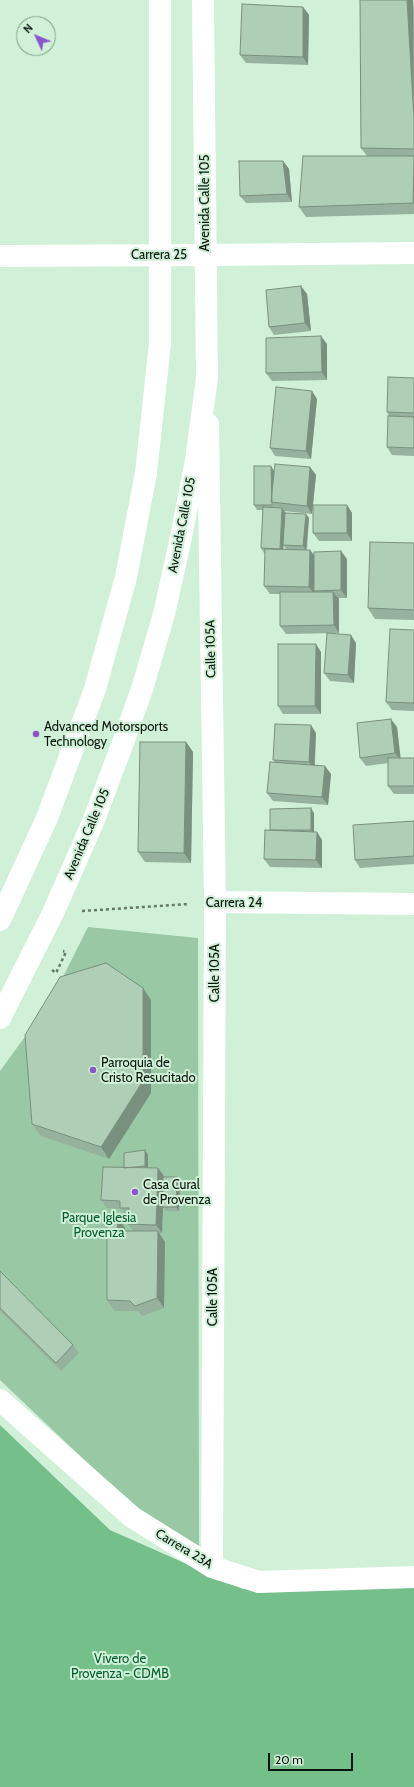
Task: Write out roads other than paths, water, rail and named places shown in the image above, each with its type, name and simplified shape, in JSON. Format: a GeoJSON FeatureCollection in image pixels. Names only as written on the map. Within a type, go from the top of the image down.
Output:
{"type":"FeatureCollection","features":[{"type":"Feature","properties":{"kind":"street"},"geometry":{"type":"LineString","coordinates":[[2,909],[47,818],[74,749],[97,682],[126,577],[146,473],[153,421],[160,343],[160,0]]}},
{"type":"Feature","properties":{"kind":"street","name":"Avenida Calle 105"},"geometry":{"type":"LineString","coordinates":[[0,1018],[53,913],[93,822],[144,681],[164,614],[180,542],[196,460],[207,378],[203,0]]}},
{"type":"Feature","properties":{"kind":"street","name":"Carrera 25"},"geometry":{"type":"LineString","coordinates":[[0,256],[414,253]]}},
{"type":"Feature","properties":{"kind":"street","name":"Calle 105A"},"geometry":{"type":"LineString","coordinates":[[207,378],[215,902],[212,1567]]}},
{"type":"Feature","properties":{"kind":"street","name":"Carrera 24"},"geometry":{"type":"LineString","coordinates":[[215,902],[414,904]]}},
{"type":"Feature","properties":{"kind":"street","name":"Carrera 23A"},"geometry":{"type":"LineString","coordinates":[[0,1400],[132,1517],[212,1567],[259,1582],[414,1577]]}},
{"type":"Feature","properties":{"kind":"place","name":"Advanced Motorsports Technology"},"geometry":{"type":"Point","coordinates":[36,734]}},
{"type":"Feature","properties":{"kind":"place","name":"Parroquia de Cristo Resucitado"},"geometry":{"type":"Point","coordinates":[93,1070]}},
{"type":"Feature","properties":{"kind":"place","name":"Casa Cural de Provenza"},"geometry":{"type":"Point","coordinates":[135,1192]}},
{"type":"Feature","properties":{"kind":"park label","name":"Parque Iglesia Provenza"},"geometry":{"type":"Point","coordinates":[99,1226]}},
{"type":"Feature","properties":{"kind":"park label","name":"Vivero de Provenza - CDMB"},"geometry":{"type":"Point","coordinates":[120,1666]}}]}
